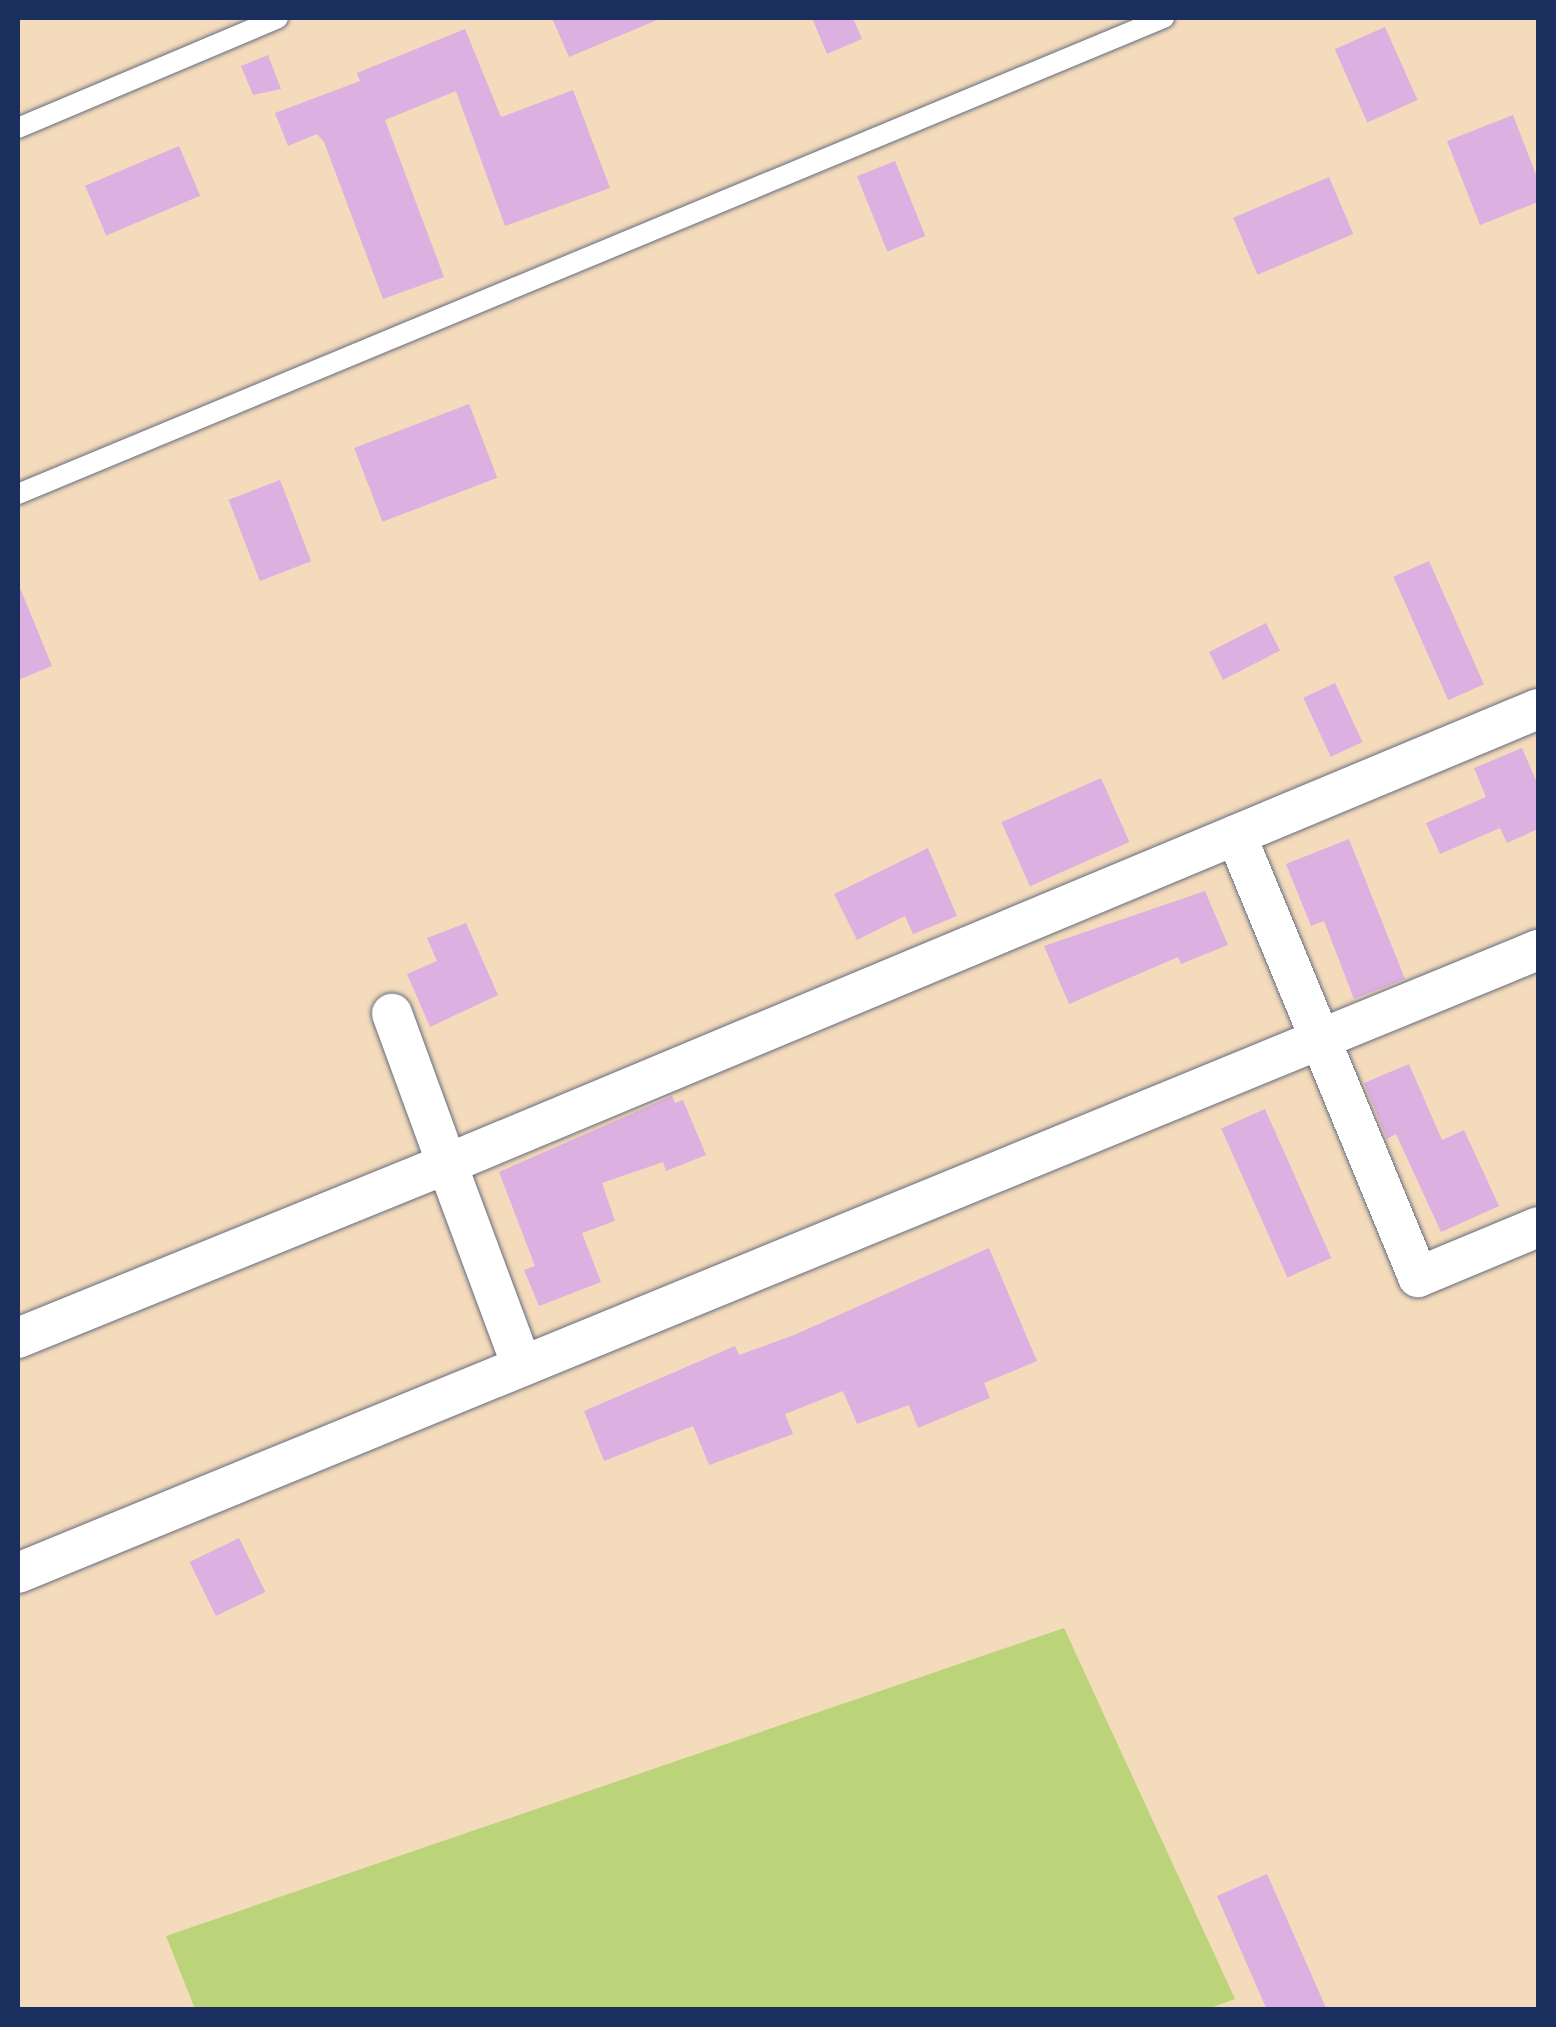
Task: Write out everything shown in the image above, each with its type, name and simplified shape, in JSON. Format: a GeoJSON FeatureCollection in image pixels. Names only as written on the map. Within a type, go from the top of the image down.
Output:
{"type":"FeatureCollection","features":[{"type":"Feature","properties":{"kind":"street"},"geometry":{"type":"LineString","coordinates":[[18,1338],[1538,710]]}},
{"type":"Feature","properties":{"kind":"street"},"geometry":{"type":"LineString","coordinates":[[1236,835],[1317,1042],[1418,1277],[1538,1227]]}},
{"type":"Feature","properties":{"kind":"street"},"geometry":{"type":"LineString","coordinates":[[18,1573],[1538,950]]}},
{"type":"Feature","properties":{"kind":"street"},"geometry":{"type":"LineString","coordinates":[[392,1014],[522,1366]]}},
{"type":"Feature","properties":{"kind":"lane"},"geometry":{"type":"LineString","coordinates":[[18,128],[278,18]]}},
{"type":"Feature","properties":{"kind":"lane"},"geometry":{"type":"LineString","coordinates":[[18,494],[1164,18]]}},
{"type":"Feature","properties":{"kind":"green space"},"geometry":{"type":"Polygon","coordinates":[[[1064,1628],[1235,1999],[1205,2010],[195,2009],[166,1936],[1064,1628]]]}},
{"type":"Feature","properties":{"kind":"building"},"geometry":{"type":"Polygon","coordinates":[[[552,18],[662,18],[569,57],[552,18]]]}},
{"type":"Feature","properties":{"kind":"building"},"geometry":{"type":"Polygon","coordinates":[[[812,18],[853,18],[862,39],[827,54],[812,18]]]}},
{"type":"Feature","properties":{"kind":"building"},"geometry":{"type":"Polygon","coordinates":[[[1385,27],[1418,100],[1367,122],[1335,49],[1385,27]]]}},
{"type":"Feature","properties":{"kind":"building"},"geometry":{"type":"Polygon","coordinates":[[[465,29],[501,117],[573,90],[610,188],[505,226],[456,91],[385,120],[444,277],[383,299],[324,142],[317,134],[288,146],[275,113],[360,81],[357,73],[465,29]]]}},
{"type":"Feature","properties":{"kind":"building"},"geometry":{"type":"Polygon","coordinates":[[[268,55],[281,89],[253,95],[241,66],[268,55]]]}},
{"type":"Feature","properties":{"kind":"building"},"geometry":{"type":"Polygon","coordinates":[[[1513,115],[1538,180],[1538,202],[1480,225],[1447,141],[1513,115]]]}},
{"type":"Feature","properties":{"kind":"building"},"geometry":{"type":"Polygon","coordinates":[[[179,146],[200,196],[106,236],[85,186],[179,146]]]}},
{"type":"Feature","properties":{"kind":"building"},"geometry":{"type":"Polygon","coordinates":[[[895,161],[925,236],[887,251],[857,176],[895,161]]]}},
{"type":"Feature","properties":{"kind":"building"},"geometry":{"type":"Polygon","coordinates":[[[1329,177],[1353,234],[1257,275],[1233,218],[1329,177]]]}},
{"type":"Feature","properties":{"kind":"building"},"geometry":{"type":"Polygon","coordinates":[[[469,404],[497,478],[382,522],[354,448],[469,404]]]}},
{"type":"Feature","properties":{"kind":"building"},"geometry":{"type":"Polygon","coordinates":[[[280,480],[311,561],[260,581],[229,500],[280,480]]]}},
{"type":"Feature","properties":{"kind":"building"},"geometry":{"type":"Polygon","coordinates":[[[1429,561],[1484,684],[1448,700],[1393,577],[1429,561]]]}},
{"type":"Feature","properties":{"kind":"building"},"geometry":{"type":"Polygon","coordinates":[[[18,583],[52,666],[18,680],[18,583]]]}},
{"type":"Feature","properties":{"kind":"building"},"geometry":{"type":"Polygon","coordinates":[[[1266,623],[1280,651],[1223,680],[1209,652],[1266,623]]]}},
{"type":"Feature","properties":{"kind":"building"},"geometry":{"type":"Polygon","coordinates":[[[1335,683],[1362,742],[1331,757],[1303,698],[1335,683]]]}},
{"type":"Feature","properties":{"kind":"building"},"geometry":{"type":"Polygon","coordinates":[[[1522,748],[1538,785],[1538,829],[1507,843],[1500,828],[1440,854],[1426,823],[1486,797],[1474,768],[1522,748]]]}},
{"type":"Feature","properties":{"kind":"building"},"geometry":{"type":"Polygon","coordinates":[[[1101,778],[1129,842],[1030,886],[1001,822],[1101,778]]]}},
{"type":"Feature","properties":{"kind":"building"},"geometry":{"type":"Polygon","coordinates":[[[1349,839],[1405,979],[1354,999],[1324,921],[1311,926],[1286,864],[1349,839]]]}},
{"type":"Feature","properties":{"kind":"building"},"geometry":{"type":"Polygon","coordinates":[[[928,848],[957,916],[913,934],[905,916],[857,940],[834,894],[928,848]]]}},
{"type":"Feature","properties":{"kind":"building"},"geometry":{"type":"Polygon","coordinates":[[[1205,891],[1228,945],[1181,964],[1178,957],[1069,1004],[1044,946],[1205,891]]]}},
{"type":"Feature","properties":{"kind":"building"},"geometry":{"type":"Polygon","coordinates":[[[466,923],[498,995],[430,1027],[407,974],[437,961],[427,938],[466,923]]]}},
{"type":"Feature","properties":{"kind":"building"},"geometry":{"type":"Polygon","coordinates":[[[1409,1064],[1442,1140],[1464,1130],[1499,1206],[1441,1232],[1396,1134],[1387,1139],[1364,1083],[1409,1064]]]}},
{"type":"Feature","properties":{"kind":"building"},"geometry":{"type":"Polygon","coordinates":[[[672,1096],[675,1103],[683,1100],[706,1155],[666,1171],[663,1162],[602,1183],[615,1221],[582,1233],[601,1282],[539,1306],[524,1270],[535,1266],[499,1172],[672,1096]]]}},
{"type":"Feature","properties":{"kind":"building"},"geometry":{"type":"Polygon","coordinates":[[[1265,1109],[1331,1258],[1287,1277],[1221,1129],[1265,1109]]]}},
{"type":"Feature","properties":{"kind":"building"},"geometry":{"type":"Polygon","coordinates":[[[989,1248],[1037,1361],[984,1383],[990,1398],[918,1428],[909,1405],[857,1424],[843,1391],[785,1414],[793,1434],[709,1465],[693,1426],[604,1461],[584,1411],[735,1346],[739,1355],[794,1335],[989,1248]]]}},
{"type":"Feature","properties":{"kind":"building"},"geometry":{"type":"Polygon","coordinates":[[[239,1538],[265,1592],[216,1616],[190,1562],[239,1538]]]}},
{"type":"Feature","properties":{"kind":"building"},"geometry":{"type":"Polygon","coordinates":[[[1267,1874],[1327,2010],[1267,2010],[1217,1896],[1267,1874]]]}}]}
